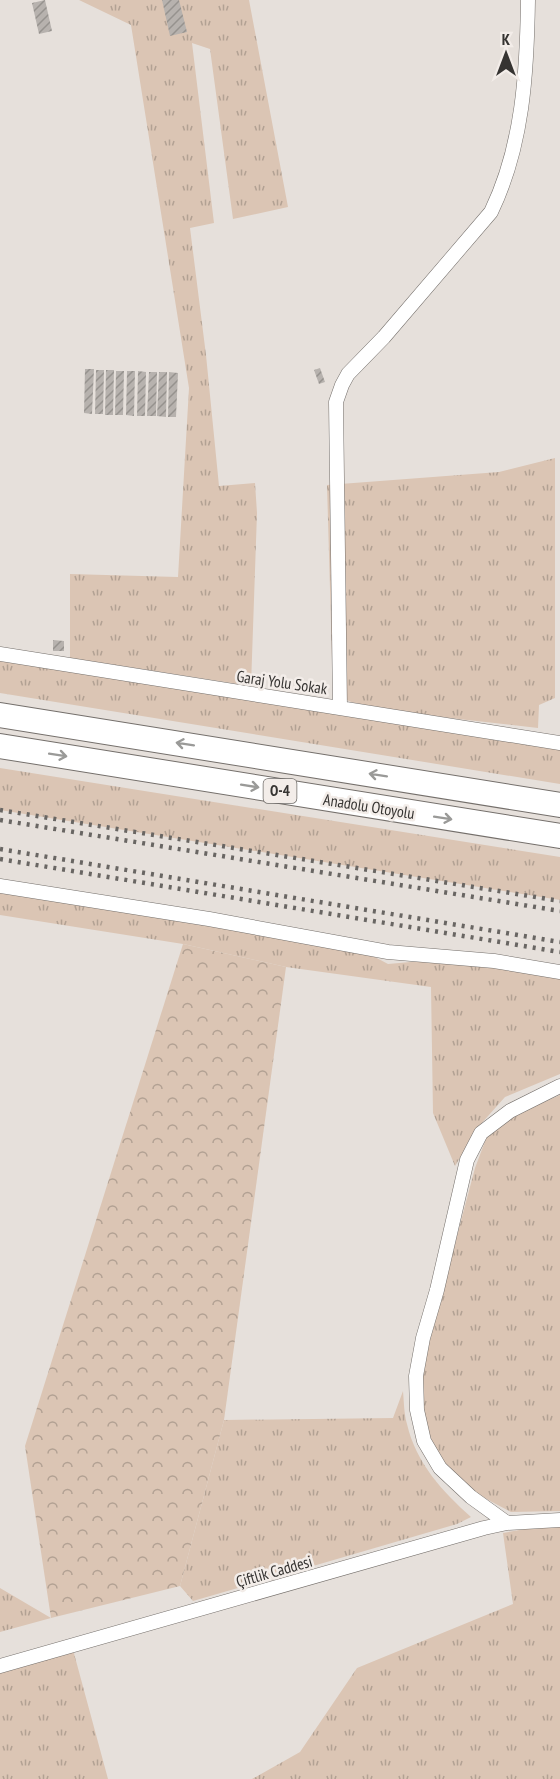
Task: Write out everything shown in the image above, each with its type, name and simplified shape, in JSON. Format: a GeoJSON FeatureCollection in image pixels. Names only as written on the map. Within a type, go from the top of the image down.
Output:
{"type":"FeatureCollection","features":[{"type":"Feature","properties":{"kind":"highway","name":"Anadolu Otoyolu"},"geometry":{"type":"LineString","coordinates":[[0,715],[560,804]]}},
{"type":"Feature","properties":{"kind":"highway","name":"Anadolu Otoyolu"},"geometry":{"type":"LineString","coordinates":[[0,746],[560,837]]}},
{"type":"Feature","properties":{"kind":"street"},"geometry":{"type":"LineString","coordinates":[[340,706],[336,402],[348,374],[384,337],[490,212],[495,202],[509,166],[523,97],[528,0]]}},
{"type":"Feature","properties":{"kind":"street","name":"Garaj Yolu Sokak"},"geometry":{"type":"LineString","coordinates":[[0,654],[340,706],[560,743]]}},
{"type":"Feature","properties":{"kind":"street"},"geometry":{"type":"LineString","coordinates":[[0,886],[209,919],[388,952],[494,961],[560,972]]}},
{"type":"Feature","properties":{"kind":"street"},"geometry":{"type":"LineString","coordinates":[[507,1523],[471,1497],[440,1468],[424,1441],[417,1410],[416,1376],[423,1338],[437,1290],[467,1160],[482,1132],[510,1111],[560,1086]]}},
{"type":"Feature","properties":{"kind":"street","name":"Çiftlik Caddesi"},"geometry":{"type":"LineString","coordinates":[[0,1666],[507,1523],[560,1520]]}},
{"type":"Feature","properties":{"kind":"green space"},"geometry":{"type":"Polygon","coordinates":[[[79,0],[249,0],[288,207],[233,219],[210,49],[192,43],[214,223],[190,228],[219,486],[255,483],[257,513],[251,686],[70,658],[70,574],[178,577],[189,388],[131,25],[79,0]]]}},
{"type":"Feature","properties":{"kind":"green space"},"geometry":{"type":"Polygon","coordinates":[[[555,458],[555,698],[539,705],[538,728],[396,712],[351,702],[333,693],[327,485],[499,472],[555,458]]]}},
{"type":"Feature","properties":{"kind":"green space"},"geometry":{"type":"Polygon","coordinates":[[[0,657],[560,746],[560,784],[0,693],[0,657]]]}},
{"type":"Feature","properties":{"kind":"green space"},"geometry":{"type":"Polygon","coordinates":[[[0,768],[560,857],[560,900],[0,810],[0,768]]]}},
{"type":"Feature","properties":{"kind":"green space"},"geometry":{"type":"Polygon","coordinates":[[[0,892],[287,939],[373,956],[388,964],[444,959],[560,974],[560,1074],[505,1097],[480,1125],[455,1166],[433,1113],[431,987],[286,967],[183,944],[0,915],[0,892]]]}},
{"type":"Feature","properties":{"kind":"green space"},"geometry":{"type":"Polygon","coordinates":[[[183,944],[286,967],[224,1420],[180,1586],[51,1618],[25,1446],[183,944]]]}},
{"type":"Feature","properties":{"kind":"green space"},"geometry":{"type":"Polygon","coordinates":[[[560,1095],[560,1511],[511,1512],[456,1481],[429,1443],[423,1421],[422,1368],[475,1168],[487,1136],[510,1117],[560,1095]]]}},
{"type":"Feature","properties":{"kind":"green space"},"geometry":{"type":"Polygon","coordinates":[[[403,1391],[406,1420],[411,1438],[424,1464],[440,1486],[471,1517],[457,1524],[193,1601],[180,1586],[224,1420],[393,1418],[403,1391]]]}},
{"type":"Feature","properties":{"kind":"green space"},"geometry":{"type":"Polygon","coordinates":[[[542,1526],[560,1526],[560,1779],[252,1779],[300,1752],[357,1668],[513,1604],[503,1533],[542,1526]]]}},
{"type":"Feature","properties":{"kind":"green space"},"geometry":{"type":"Polygon","coordinates":[[[0,1588],[51,1618],[0,1632],[0,1588]]]}},
{"type":"Feature","properties":{"kind":"green space"},"geometry":{"type":"Polygon","coordinates":[[[72,1646],[108,1779],[0,1779],[0,1671],[72,1646]]]}},
{"type":"Feature","properties":{"kind":"building"},"geometry":{"type":"Polygon","coordinates":[[[45,0],[52,31],[39,34],[32,3],[45,0]]]}},
{"type":"Feature","properties":{"kind":"building"},"geometry":{"type":"Polygon","coordinates":[[[162,0],[179,0],[187,32],[170,36],[162,0]]]}},
{"type":"Feature","properties":{"kind":"building"},"geometry":{"type":"Polygon","coordinates":[[[320,368],[325,382],[319,384],[314,370],[320,368]]]}},
{"type":"Feature","properties":{"kind":"building"},"geometry":{"type":"Polygon","coordinates":[[[85,369],[94,369],[92,414],[84,413],[85,369]]]}},
{"type":"Feature","properties":{"kind":"building"},"geometry":{"type":"Polygon","coordinates":[[[96,370],[104,370],[103,414],[95,414],[96,370]]]}},
{"type":"Feature","properties":{"kind":"building"},"geometry":{"type":"Polygon","coordinates":[[[106,370],[114,370],[113,415],[105,415],[106,370]]]}},
{"type":"Feature","properties":{"kind":"building"},"geometry":{"type":"Polygon","coordinates":[[[116,371],[124,371],[123,415],[115,415],[116,371]]]}},
{"type":"Feature","properties":{"kind":"building"},"geometry":{"type":"Polygon","coordinates":[[[127,371],[135,371],[134,416],[126,415],[127,371]]]}},
{"type":"Feature","properties":{"kind":"building"},"geometry":{"type":"Polygon","coordinates":[[[138,371],[146,372],[145,416],[137,416],[138,371]]]}},
{"type":"Feature","properties":{"kind":"building"},"geometry":{"type":"Polygon","coordinates":[[[149,372],[157,372],[156,416],[147,416],[149,372]]]}},
{"type":"Feature","properties":{"kind":"building"},"geometry":{"type":"Polygon","coordinates":[[[159,372],[167,372],[166,417],[157,416],[159,372]]]}},
{"type":"Feature","properties":{"kind":"building"},"geometry":{"type":"Polygon","coordinates":[[[169,372],[178,373],[176,417],[168,417],[169,372]]]}},
{"type":"Feature","properties":{"kind":"building"},"geometry":{"type":"Polygon","coordinates":[[[53,640],[64,641],[64,651],[53,651],[53,640]]]}},
{"type":"Feature","properties":{"kind":"railway"},"geometry":{"type":"LineString","coordinates":[[0,810],[560,901]]}},
{"type":"Feature","properties":{"kind":"railway"},"geometry":{"type":"LineString","coordinates":[[0,820],[560,911]]}},
{"type":"Feature","properties":{"kind":"railway"},"geometry":{"type":"LineString","coordinates":[[0,849],[560,942]]}},
{"type":"Feature","properties":{"kind":"railway"},"geometry":{"type":"LineString","coordinates":[[0,859],[560,952]]}}]}
